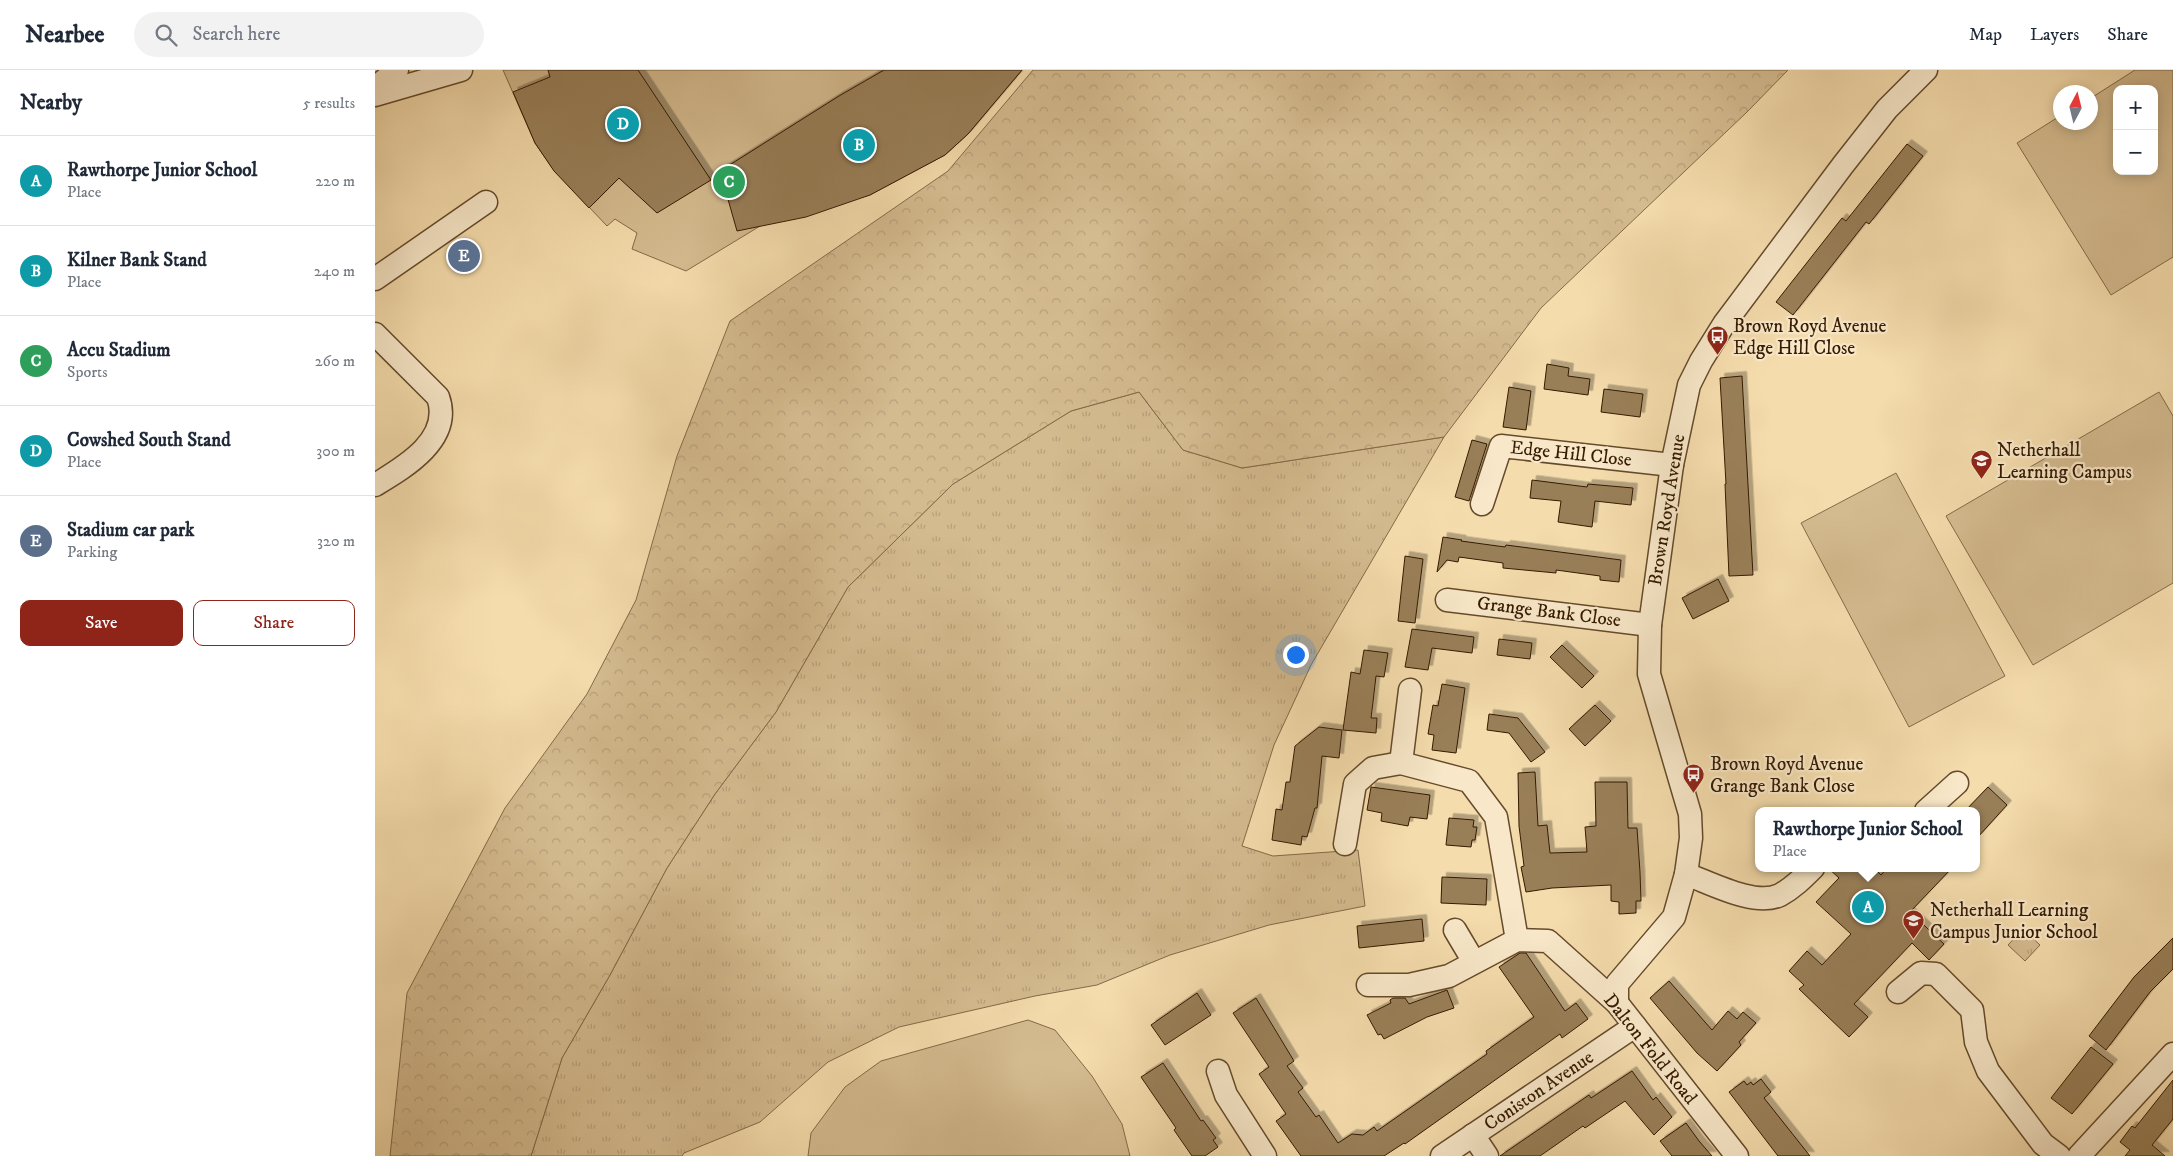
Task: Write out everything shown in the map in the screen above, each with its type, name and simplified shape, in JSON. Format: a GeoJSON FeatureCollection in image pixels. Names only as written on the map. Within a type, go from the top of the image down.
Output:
{"type":"FeatureCollection","features":[{"type":"Feature","properties":{"kind":"street"},"geometry":{"type":"LineString","coordinates":[[375,88],[397,70]]}},
{"type":"Feature","properties":{"kind":"street"},"geometry":{"type":"LineString","coordinates":[[375,96],[461,70]]}},
{"type":"Feature","properties":{"kind":"street","name":"Brown Royd Avenue"},"geometry":{"type":"LineString","coordinates":[[1617,1003],[1617,984],[1637,947],[1674,917],[1686,874],[1691,838],[1690,814],[1649,674],[1650,625],[1672,465],[1689,385],[1701,361],[1724,324],[1854,151],[1887,109],[1926,70]]}},
{"type":"Feature","properties":{"kind":"street"},"geometry":{"type":"LineString","coordinates":[[375,280],[486,202]]}},
{"type":"Feature","properties":{"kind":"street"},"geometry":{"type":"LineString","coordinates":[[375,334],[438,397],[442,407],[440,419],[433,437],[417,458],[375,485]]}},
{"type":"Feature","properties":{"kind":"street","name":"Edge Hill Close"},"geometry":{"type":"LineString","coordinates":[[1483,504],[1501,446],[1672,465]]}},
{"type":"Feature","properties":{"kind":"street","name":"Grange Bank Close"},"geometry":{"type":"LineString","coordinates":[[1447,600],[1650,625]]}},
{"type":"Feature","properties":{"kind":"street"},"geometry":{"type":"LineString","coordinates":[[1401,763],[1411,690]]}},
{"type":"Feature","properties":{"kind":"street"},"geometry":{"type":"LineString","coordinates":[[1345,844],[1355,784],[1373,768],[1401,763],[1469,781],[1496,817],[1517,940]]}},
{"type":"Feature","properties":{"kind":"street"},"geometry":{"type":"LineString","coordinates":[[1931,807],[1957,782]]}},
{"type":"Feature","properties":{"kind":"street"},"geometry":{"type":"LineString","coordinates":[[1686,874],[1754,899],[1778,896],[1799,882],[1809,872]]}},
{"type":"Feature","properties":{"kind":"street"},"geometry":{"type":"LineString","coordinates":[[1455,930],[1474,962]]}},
{"type":"Feature","properties":{"kind":"street","name":"Dalton Fold Road"},"geometry":{"type":"LineString","coordinates":[[1368,985],[1409,985],[1449,976],[1517,940],[1548,941],[1617,1003],[1737,1156]]}},
{"type":"Feature","properties":{"kind":"street"},"geometry":{"type":"LineString","coordinates":[[1898,992],[1921,972],[1935,974],[1972,1010],[1976,1042],[1988,1071],[2043,1144],[2059,1156]]}},
{"type":"Feature","properties":{"kind":"street","name":"Coniston Avenue"},"geometry":{"type":"LineString","coordinates":[[1442,1156],[1635,1026]]}},
{"type":"Feature","properties":{"kind":"street"},"geometry":{"type":"LineString","coordinates":[[2079,1156],[2173,1054]]}},
{"type":"Feature","properties":{"kind":"street"},"geometry":{"type":"LineString","coordinates":[[1218,1071],[1225,1095],[1265,1156]]}},
{"type":"Feature","properties":{"kind":"street"},"geometry":{"type":"LineString","coordinates":[[1473,1135],[1487,1156]]}},
{"type":"Feature","properties":{"kind":"green space"},"geometry":{"type":"Polygon","coordinates":[[[503,70],[1022,70],[968,134],[945,155],[870,195],[765,223],[686,271],[632,249],[637,233],[615,219],[607,226],[553,169],[535,143],[503,70]]]}},
{"type":"Feature","properties":{"kind":"green space"},"geometry":{"type":"Polygon","coordinates":[[[1033,70],[1788,70],[1747,112],[1541,308],[1444,437],[1242,468],[1183,450],[1139,392],[1071,411],[953,484],[848,587],[776,712],[715,794],[667,868],[610,975],[562,1058],[531,1156],[390,1156],[407,993],[505,808],[587,694],[636,600],[677,456],[730,321],[948,171],[1033,70]]]}},
{"type":"Feature","properties":{"kind":"green space"},"geometry":{"type":"Polygon","coordinates":[[[2135,70],[2173,70],[2173,257],[2111,295],[2017,143],[2053,120],[2053,130],[2098,130],[2098,94],[2135,70]]]}},
{"type":"Feature","properties":{"kind":"green space"},"geometry":{"type":"Polygon","coordinates":[[[1139,392],[1183,450],[1242,468],[1444,437],[1311,665],[1274,745],[1242,846],[1273,856],[1358,850],[1365,906],[1269,925],[1170,955],[1097,985],[1035,996],[899,1027],[828,1062],[760,1122],[684,1153],[682,1156],[531,1156],[562,1058],[610,975],[667,868],[715,794],[776,712],[848,587],[953,484],[1071,411],[1139,392]]]}},
{"type":"Feature","properties":{"kind":"green space"},"geometry":{"type":"Polygon","coordinates":[[[2159,392],[2173,416],[2173,583],[2033,665],[1946,516],[2159,392]]]}},
{"type":"Feature","properties":{"kind":"green space"},"geometry":{"type":"Polygon","coordinates":[[[1896,473],[2005,676],[1909,727],[1801,523],[1896,473]]]}},
{"type":"Feature","properties":{"kind":"green space"},"geometry":{"type":"Polygon","coordinates":[[[2023,929],[2040,945],[2025,961],[2008,945],[2023,929]]]}},
{"type":"Feature","properties":{"kind":"green space"},"geometry":{"type":"Polygon","coordinates":[[[1028,1020],[1055,1030],[1092,1076],[1122,1124],[1130,1156],[808,1156],[811,1133],[845,1087],[881,1061],[1028,1020]]]}},
{"type":"Feature","properties":{"kind":"building"},"geometry":{"type":"Polygon","coordinates":[[[548,70],[638,70],[711,180],[657,213],[619,178],[589,208],[554,171],[535,143],[513,92],[550,77],[548,70]]]}},
{"type":"Feature","properties":{"kind":"building"},"geometry":{"type":"Polygon","coordinates":[[[884,70],[1022,70],[968,134],[945,155],[870,195],[806,217],[737,231],[720,171],[884,70]]]}},
{"type":"Feature","properties":{"kind":"building"},"geometry":{"type":"Polygon","coordinates":[[[1907,144],[1923,156],[1869,224],[1866,222],[1793,315],[1776,302],[1842,218],[1846,221],[1907,144]]]}},
{"type":"Feature","properties":{"kind":"building"},"geometry":{"type":"Polygon","coordinates":[[[1547,364],[1569,368],[1568,376],[1590,379],[1588,395],[1544,389],[1547,364]]]}},
{"type":"Feature","properties":{"kind":"building"},"geometry":{"type":"Polygon","coordinates":[[[1742,376],[1753,575],[1729,576],[1720,378],[1742,376]]]}},
{"type":"Feature","properties":{"kind":"building"},"geometry":{"type":"Polygon","coordinates":[[[1509,387],[1531,391],[1526,430],[1503,427],[1509,387]]]}},
{"type":"Feature","properties":{"kind":"building"},"geometry":{"type":"Polygon","coordinates":[[[1604,389],[1643,394],[1640,417],[1601,412],[1604,389]]]}},
{"type":"Feature","properties":{"kind":"building"},"geometry":{"type":"Polygon","coordinates":[[[1472,440],[1487,444],[1469,501],[1455,497],[1472,440]]]}},
{"type":"Feature","properties":{"kind":"building"},"geometry":{"type":"Polygon","coordinates":[[[1532,480],[1587,487],[1588,484],[1633,488],[1631,505],[1595,501],[1592,527],[1558,522],[1561,501],[1530,498],[1532,480]]]}},
{"type":"Feature","properties":{"kind":"building"},"geometry":{"type":"Polygon","coordinates":[[[1443,537],[1505,547],[1506,545],[1621,560],[1619,582],[1600,580],[1600,576],[1556,570],[1556,573],[1503,568],[1503,563],[1459,557],[1458,562],[1447,560],[1437,572],[1443,537]]]}},
{"type":"Feature","properties":{"kind":"building"},"geometry":{"type":"Polygon","coordinates":[[[1405,556],[1423,559],[1415,623],[1398,621],[1405,556]]]}},
{"type":"Feature","properties":{"kind":"building"},"geometry":{"type":"Polygon","coordinates":[[[1718,579],[1729,601],[1693,619],[1682,598],[1718,579]]]}},
{"type":"Feature","properties":{"kind":"building"},"geometry":{"type":"Polygon","coordinates":[[[1412,629],[1474,637],[1472,653],[1432,648],[1428,670],[1405,667],[1412,629]]]}},
{"type":"Feature","properties":{"kind":"building"},"geometry":{"type":"Polygon","coordinates":[[[1499,639],[1532,643],[1530,659],[1497,655],[1499,639]]]}},
{"type":"Feature","properties":{"kind":"building"},"geometry":{"type":"Polygon","coordinates":[[[1562,645],[1594,676],[1582,688],[1550,657],[1562,645]]]}},
{"type":"Feature","properties":{"kind":"building"},"geometry":{"type":"Polygon","coordinates":[[[1364,650],[1388,653],[1384,677],[1376,676],[1371,718],[1377,718],[1376,733],[1343,730],[1351,672],[1360,674],[1364,650]]]}},
{"type":"Feature","properties":{"kind":"building"},"geometry":{"type":"Polygon","coordinates":[[[1442,684],[1465,688],[1456,753],[1432,750],[1434,735],[1428,734],[1433,705],[1438,706],[1442,684]]]}},
{"type":"Feature","properties":{"kind":"building"},"geometry":{"type":"Polygon","coordinates":[[[1595,705],[1611,721],[1585,746],[1569,729],[1595,705]]]}},
{"type":"Feature","properties":{"kind":"building"},"geometry":{"type":"Polygon","coordinates":[[[1489,714],[1518,718],[1545,752],[1531,762],[1509,733],[1487,730],[1489,714]]]}},
{"type":"Feature","properties":{"kind":"building"},"geometry":{"type":"Polygon","coordinates":[[[1319,727],[1342,730],[1339,758],[1322,756],[1317,808],[1315,808],[1307,837],[1302,836],[1301,845],[1272,840],[1276,809],[1282,810],[1286,782],[1290,782],[1295,746],[1319,727]]]}},
{"type":"Feature","properties":{"kind":"building"},"geometry":{"type":"Polygon","coordinates":[[[1535,772],[1538,826],[1547,825],[1550,853],[1587,852],[1585,827],[1596,826],[1595,782],[1627,782],[1628,828],[1637,828],[1641,901],[1636,901],[1636,913],[1619,914],[1619,902],[1611,901],[1611,885],[1552,888],[1526,892],[1521,867],[1524,866],[1519,826],[1518,773],[1535,772]]]}},
{"type":"Feature","properties":{"kind":"building"},"geometry":{"type":"Polygon","coordinates":[[[1371,787],[1430,795],[1427,819],[1410,817],[1408,826],[1381,821],[1382,813],[1367,810],[1371,787]]]}},
{"type":"Feature","properties":{"kind":"building"},"geometry":{"type":"Polygon","coordinates":[[[1988,787],[2007,805],[1980,835],[1980,807],[1969,807],[1988,787]]]}},
{"type":"Feature","properties":{"kind":"building"},"geometry":{"type":"Polygon","coordinates":[[[1449,818],[1474,820],[1473,827],[1477,827],[1475,840],[1472,840],[1471,847],[1446,845],[1449,818]]]}},
{"type":"Feature","properties":{"kind":"building"},"geometry":{"type":"Polygon","coordinates":[[[1832,872],[1878,872],[1881,875],[1884,872],[1948,872],[1910,912],[1944,944],[1929,960],[1912,943],[1854,1004],[1868,1017],[1849,1037],[1799,989],[1804,985],[1789,971],[1807,951],[1822,965],[1851,934],[1816,902],[1839,878],[1832,872]]]}},
{"type":"Feature","properties":{"kind":"building"},"geometry":{"type":"Polygon","coordinates":[[[1442,877],[1487,879],[1486,905],[1441,903],[1442,877]]]}},
{"type":"Feature","properties":{"kind":"building"},"geometry":{"type":"Polygon","coordinates":[[[1422,919],[1424,941],[1359,948],[1357,926],[1422,919]]]}},
{"type":"Feature","properties":{"kind":"building"},"geometry":{"type":"Polygon","coordinates":[[[2173,938],[2173,969],[2150,992],[2106,1050],[2089,1036],[2134,977],[2173,938]]]}},
{"type":"Feature","properties":{"kind":"building"},"geometry":{"type":"Polygon","coordinates":[[[1520,953],[1526,953],[1565,1011],[1576,1003],[1588,1019],[1562,1038],[1560,1034],[1405,1144],[1384,1156],[1301,1156],[1276,1121],[1286,1114],[1259,1074],[1269,1067],[1233,1013],[1256,998],[1294,1061],[1287,1066],[1303,1088],[1298,1092],[1316,1117],[1319,1115],[1338,1143],[1352,1134],[1363,1135],[1374,1127],[1377,1131],[1487,1054],[1486,1051],[1534,1017],[1499,967],[1520,953]]]}},
{"type":"Feature","properties":{"kind":"building"},"geometry":{"type":"Polygon","coordinates":[[[1669,981],[1712,1030],[1728,1011],[1737,1019],[1743,1012],[1756,1023],[1739,1042],[1741,1045],[1717,1071],[1697,1053],[1650,998],[1669,981]]]}},
{"type":"Feature","properties":{"kind":"building"},"geometry":{"type":"Polygon","coordinates":[[[1447,990],[1454,1008],[1427,1017],[1384,1039],[1381,1034],[1378,1035],[1367,1015],[1391,1003],[1390,1000],[1393,998],[1405,998],[1409,1004],[1447,990]]]}},
{"type":"Feature","properties":{"kind":"building"},"geometry":{"type":"Polygon","coordinates":[[[1197,993],[1211,1015],[1165,1045],[1151,1025],[1197,993]]]}},
{"type":"Feature","properties":{"kind":"building"},"geometry":{"type":"Polygon","coordinates":[[[2091,1047],[2113,1064],[2072,1114],[2051,1098],[2091,1047]]]}},
{"type":"Feature","properties":{"kind":"building"},"geometry":{"type":"Polygon","coordinates":[[[1163,1063],[1201,1121],[1203,1120],[1216,1138],[1213,1140],[1218,1147],[1205,1156],[1192,1156],[1174,1130],[1176,1128],[1141,1077],[1163,1063]]]}},
{"type":"Feature","properties":{"kind":"building"},"geometry":{"type":"Polygon","coordinates":[[[1632,1071],[1653,1100],[1656,1097],[1672,1117],[1654,1135],[1625,1101],[1585,1128],[1583,1126],[1540,1156],[1500,1156],[1589,1095],[1591,1098],[1632,1071]]]}},
{"type":"Feature","properties":{"kind":"building"},"geometry":{"type":"Polygon","coordinates":[[[1761,1079],[1771,1092],[1764,1098],[1810,1156],[1778,1156],[1729,1092],[1744,1081],[1747,1085],[1751,1082],[1753,1085],[1761,1079]]]}},
{"type":"Feature","properties":{"kind":"building"},"geometry":{"type":"Polygon","coordinates":[[[2173,1080],[2173,1119],[2152,1145],[2165,1156],[2125,1156],[2130,1150],[2120,1142],[2132,1126],[2135,1128],[2173,1080]]]}},
{"type":"Feature","properties":{"kind":"building"},"geometry":{"type":"Polygon","coordinates":[[[1686,1123],[1712,1156],[1672,1156],[1660,1141],[1686,1123]]]}},
{"type":"Feature","properties":{"kind":"place","name":"Cowshed South Stand"},"geometry":{"type":"Point","coordinates":[623,124]}},
{"type":"Feature","properties":{"kind":"place","name":"Kilner Bank Stand"},"geometry":{"type":"Point","coordinates":[859,145]}},
{"type":"Feature","properties":{"kind":"place","name":"Accu Stadium"},"geometry":{"type":"Point","coordinates":[729,182]}},
{"type":"Feature","properties":{"kind":"place","name":"Stadium car park"},"geometry":{"type":"Point","coordinates":[464,256]}},
{"type":"Feature","properties":{"kind":"place","name":"Brown Royd Avenue Edge Hill Close"},"geometry":{"type":"Point","coordinates":[1717,356]}},
{"type":"Feature","properties":{"kind":"place","name":"Netherhall Learning Campus"},"geometry":{"type":"Point","coordinates":[1981,480]}},
{"type":"Feature","properties":{"kind":"place","name":"Brown Royd Avenue Grange Bank Close"},"geometry":{"type":"Point","coordinates":[1694,794]}},
{"type":"Feature","properties":{"kind":"place","name":"Rawthorpe Junior School"},"geometry":{"type":"Point","coordinates":[1868,907]}},
{"type":"Feature","properties":{"kind":"place","name":"Netherhall Learning Campus Junior School"},"geometry":{"type":"Point","coordinates":[1914,940]}}]}
